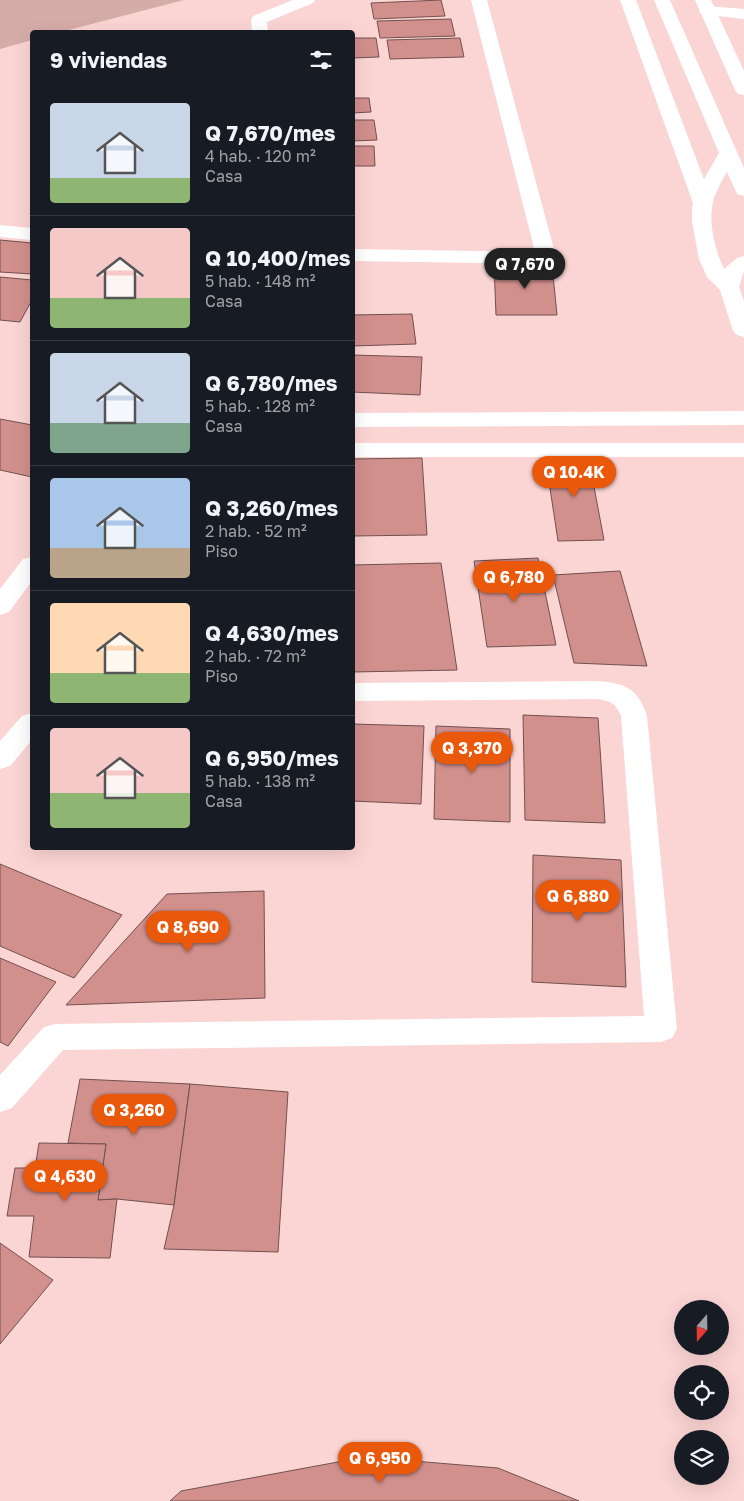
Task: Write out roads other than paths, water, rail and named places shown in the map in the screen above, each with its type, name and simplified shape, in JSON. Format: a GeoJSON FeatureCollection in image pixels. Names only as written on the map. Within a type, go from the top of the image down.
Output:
{"type":"FeatureCollection","features":[{"type":"Feature","properties":{"kind":"street"},"geometry":{"type":"LineString","coordinates":[[260,30],[258,20],[307,0]]}},
{"type":"Feature","properties":{"kind":"street"},"geometry":{"type":"LineString","coordinates":[[355,255],[541,258],[545,253],[479,0]]}},
{"type":"Feature","properties":{"kind":"street"},"geometry":{"type":"LineString","coordinates":[[628,0],[703,203]]}},
{"type":"Feature","properties":{"kind":"street"},"geometry":{"type":"LineString","coordinates":[[662,0],[744,190]]}},
{"type":"Feature","properties":{"kind":"street"},"geometry":{"type":"LineString","coordinates":[[705,5],[744,14]]}},
{"type":"Feature","properties":{"kind":"street"},"geometry":{"type":"LineString","coordinates":[[705,5],[744,90]]}},
{"type":"Feature","properties":{"kind":"street"},"geometry":{"type":"LineString","coordinates":[[728,153],[713,177],[703,203],[702,222],[709,259],[717,277],[729,287],[744,331]]}},
{"type":"Feature","properties":{"kind":"street"},"geometry":{"type":"LineString","coordinates":[[0,231],[30,234]]}},
{"type":"Feature","properties":{"kind":"street"},"geometry":{"type":"LineString","coordinates":[[729,287],[733,270],[744,262]]}},
{"type":"Feature","properties":{"kind":"street"},"geometry":{"type":"LineString","coordinates":[[622,418],[630,450]]}},
{"type":"Feature","properties":{"kind":"street"},"geometry":{"type":"LineString","coordinates":[[355,420],[744,418]]}},
{"type":"Feature","properties":{"kind":"street"},"geometry":{"type":"LineString","coordinates":[[468,420],[474,450]]}},
{"type":"Feature","properties":{"kind":"street"},"geometry":{"type":"LineString","coordinates":[[355,450],[744,450]]}},
{"type":"Feature","properties":{"kind":"street"},"geometry":{"type":"LineString","coordinates":[[0,606],[30,568]]}},
{"type":"Feature","properties":{"kind":"street"},"geometry":{"type":"LineString","coordinates":[[0,1098],[55,1037],[660,1029],[634,716],[631,704],[624,696],[613,691],[597,690],[355,692]]}},
{"type":"Feature","properties":{"kind":"street"},"geometry":{"type":"LineString","coordinates":[[0,759],[30,725]]}}]}
